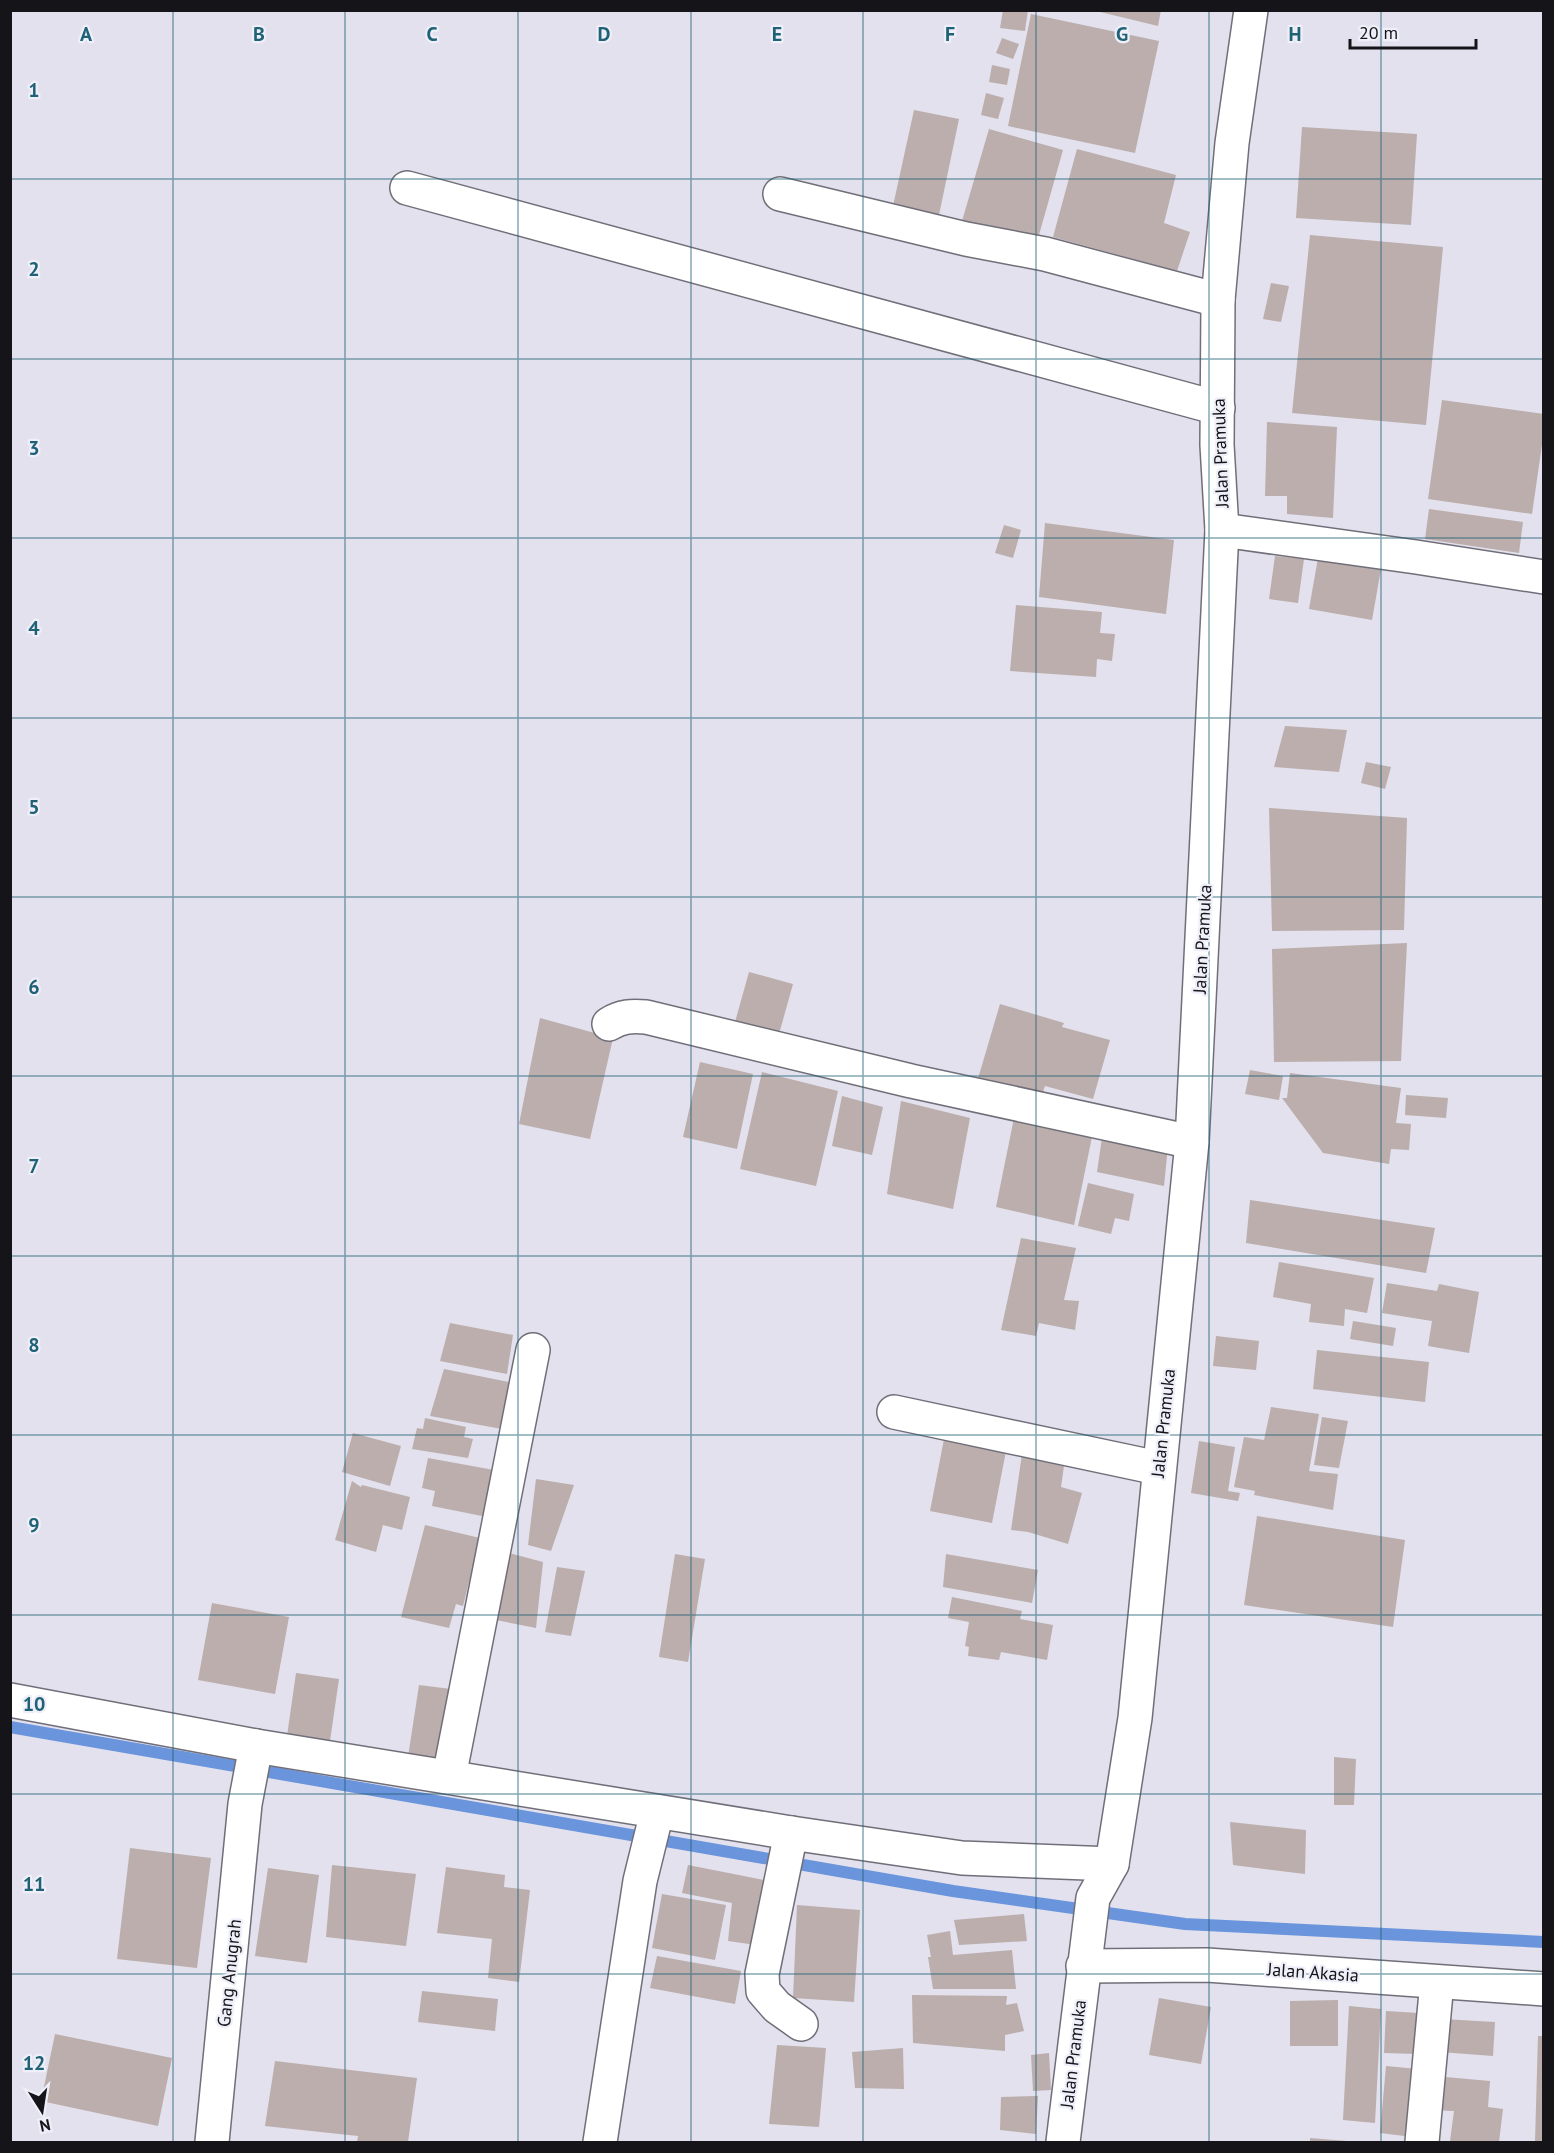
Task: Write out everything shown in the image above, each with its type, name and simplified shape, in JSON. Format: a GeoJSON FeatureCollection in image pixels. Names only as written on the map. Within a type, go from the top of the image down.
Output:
{"type":"FeatureCollection","features":[{"type":"Feature","properties":{"kind":"street","name":"Jalan Pramuka"},"geometry":{"type":"LineString","coordinates":[[1063,2142],[1093,1898],[1112,1864],[1135,1718],[1192,1142],[1222,530],[1217,445],[1218,300],[1232,143],[1251,10]]}},
{"type":"Feature","properties":{"kind":"street"},"geometry":{"type":"LineString","coordinates":[[407,188],[1218,408]]}},
{"type":"Feature","properties":{"kind":"street"},"geometry":{"type":"LineString","coordinates":[[780,194],[966,238],[1045,254],[1218,300]]}},
{"type":"Feature","properties":{"kind":"street"},"geometry":{"type":"LineString","coordinates":[[1222,530],[1544,577]]}},
{"type":"Feature","properties":{"kind":"street"},"geometry":{"type":"LineString","coordinates":[[609,1024],[630,1016],[646,1017],[911,1081],[1192,1142]]}},
{"type":"Feature","properties":{"kind":"street"},"geometry":{"type":"LineString","coordinates":[[449,1777],[533,1350]]}},
{"type":"Feature","properties":{"kind":"street"},"geometry":{"type":"LineString","coordinates":[[894,1412],[1158,1468]]}},
{"type":"Feature","properties":{"kind":"street"},"geometry":{"type":"LineString","coordinates":[[10,1700],[255,1752],[449,1777],[654,1825],[789,1843],[962,1858],[1112,1864]]}},
{"type":"Feature","properties":{"kind":"street","name":"Gang Anugrah"},"geometry":{"type":"LineString","coordinates":[[212,2142],[245,1803],[255,1752]]}},
{"type":"Feature","properties":{"kind":"street"},"geometry":{"type":"LineString","coordinates":[[600,2142],[640,1881],[654,1825]]}},
{"type":"Feature","properties":{"kind":"street"},"geometry":{"type":"LineString","coordinates":[[789,1843],[762,1974],[763,1991],[777,2007],[801,2024]]}},
{"type":"Feature","properties":{"kind":"street","name":"Jalan Akasia"},"geometry":{"type":"LineString","coordinates":[[1084,1957],[1544,1989]]}},
{"type":"Feature","properties":{"kind":"street"},"geometry":{"type":"LineString","coordinates":[[1422,2142],[1437,1982]]}},
{"type":"Feature","properties":{"kind":"building"},"geometry":{"type":"Polygon","coordinates":[[[1003,10],[1028,10],[1025,31],[1000,28],[1003,10]]]}},
{"type":"Feature","properties":{"kind":"building"},"geometry":{"type":"Polygon","coordinates":[[[1092,10],[1161,10],[1158,26],[1092,10]]]}},
{"type":"Feature","properties":{"kind":"building"},"geometry":{"type":"Polygon","coordinates":[[[1031,14],[1159,41],[1135,153],[1008,126],[1031,14]]]}},
{"type":"Feature","properties":{"kind":"building"},"geometry":{"type":"Polygon","coordinates":[[[1002,38],[1019,44],[1013,59],[996,53],[1002,38]]]}},
{"type":"Feature","properties":{"kind":"building"},"geometry":{"type":"Polygon","coordinates":[[[992,65],[1010,69],[1007,85],[989,82],[992,65]]]}},
{"type":"Feature","properties":{"kind":"building"},"geometry":{"type":"Polygon","coordinates":[[[986,93],[1004,98],[998,119],[981,115],[986,93]]]}},
{"type":"Feature","properties":{"kind":"building"},"geometry":{"type":"Polygon","coordinates":[[[914,110],[959,119],[939,215],[893,206],[914,110]]]}},
{"type":"Feature","properties":{"kind":"building"},"geometry":{"type":"Polygon","coordinates":[[[1302,127],[1417,134],[1411,225],[1296,218],[1302,127]]]}},
{"type":"Feature","properties":{"kind":"building"},"geometry":{"type":"Polygon","coordinates":[[[989,129],[1063,150],[1037,242],[962,221],[989,129]]]}},
{"type":"Feature","properties":{"kind":"building"},"geometry":{"type":"Polygon","coordinates":[[[1077,149],[1176,175],[1164,223],[1190,232],[1177,271],[1053,237],[1077,149]]]}},
{"type":"Feature","properties":{"kind":"building"},"geometry":{"type":"Polygon","coordinates":[[[1310,235],[1443,247],[1426,425],[1292,413],[1310,235]]]}},
{"type":"Feature","properties":{"kind":"building"},"geometry":{"type":"Polygon","coordinates":[[[1271,283],[1289,286],[1281,322],[1263,319],[1271,283]]]}},
{"type":"Feature","properties":{"kind":"building"},"geometry":{"type":"Polygon","coordinates":[[[1442,400],[1544,414],[1544,431],[1532,514],[1428,499],[1442,400]]]}},
{"type":"Feature","properties":{"kind":"building"},"geometry":{"type":"Polygon","coordinates":[[[1267,422],[1337,427],[1333,518],[1287,514],[1287,496],[1265,496],[1267,422]]]}},
{"type":"Feature","properties":{"kind":"building"},"geometry":{"type":"Polygon","coordinates":[[[1429,509],[1523,522],[1519,553],[1425,539],[1429,509]]]}},
{"type":"Feature","properties":{"kind":"building"},"geometry":{"type":"Polygon","coordinates":[[[1045,523],[1174,540],[1166,614],[1039,597],[1045,523]]]}},
{"type":"Feature","properties":{"kind":"building"},"geometry":{"type":"Polygon","coordinates":[[[1004,525],[1021,530],[1013,558],[995,553],[1004,525]]]}},
{"type":"Feature","properties":{"kind":"building"},"geometry":{"type":"Polygon","coordinates":[[[1275,556],[1304,559],[1298,603],[1269,599],[1275,556]]]}},
{"type":"Feature","properties":{"kind":"building"},"geometry":{"type":"Polygon","coordinates":[[[1318,558],[1381,569],[1372,620],[1309,609],[1318,558]]]}},
{"type":"Feature","properties":{"kind":"building"},"geometry":{"type":"Polygon","coordinates":[[[1016,605],[1102,612],[1100,633],[1115,634],[1112,661],[1097,659],[1096,677],[1010,671],[1016,605]]]}},
{"type":"Feature","properties":{"kind":"building"},"geometry":{"type":"Polygon","coordinates":[[[1285,726],[1347,730],[1339,772],[1274,767],[1285,726]]]}},
{"type":"Feature","properties":{"kind":"building"},"geometry":{"type":"Polygon","coordinates":[[[1366,762],[1391,767],[1385,789],[1361,783],[1366,762]]]}},
{"type":"Feature","properties":{"kind":"building"},"geometry":{"type":"Polygon","coordinates":[[[1269,808],[1407,818],[1404,930],[1272,931],[1269,808]]]}},
{"type":"Feature","properties":{"kind":"building"},"geometry":{"type":"Polygon","coordinates":[[[1407,943],[1401,1061],[1274,1062],[1272,949],[1407,943]]]}},
{"type":"Feature","properties":{"kind":"building"},"geometry":{"type":"Polygon","coordinates":[[[749,972],[793,984],[779,1034],[735,1022],[749,972]]]}},
{"type":"Feature","properties":{"kind":"building"},"geometry":{"type":"Polygon","coordinates":[[[1000,1004],[1064,1023],[1062,1027],[1110,1040],[1093,1099],[1045,1086],[1040,1100],[977,1082],[1000,1004]]]}},
{"type":"Feature","properties":{"kind":"building"},"geometry":{"type":"Polygon","coordinates":[[[540,1018],[613,1038],[590,1139],[519,1124],[540,1018]]]}},
{"type":"Feature","properties":{"kind":"building"},"geometry":{"type":"Polygon","coordinates":[[[700,1062],[753,1074],[737,1149],[683,1137],[700,1062]]]}},
{"type":"Feature","properties":{"kind":"building"},"geometry":{"type":"Polygon","coordinates":[[[1250,1070],[1283,1076],[1279,1100],[1245,1094],[1250,1070]]]}},
{"type":"Feature","properties":{"kind":"building"},"geometry":{"type":"Polygon","coordinates":[[[762,1072],[838,1091],[816,1186],[740,1169],[762,1072]]]}},
{"type":"Feature","properties":{"kind":"building"},"geometry":{"type":"Polygon","coordinates":[[[1290,1073],[1401,1088],[1396,1123],[1411,1124],[1409,1150],[1391,1149],[1389,1164],[1323,1153],[1282,1098],[1287,1098],[1290,1073]]]}},
{"type":"Feature","properties":{"kind":"building"},"geometry":{"type":"Polygon","coordinates":[[[1406,1095],[1448,1098],[1446,1118],[1405,1115],[1406,1095]]]}},
{"type":"Feature","properties":{"kind":"building"},"geometry":{"type":"Polygon","coordinates":[[[842,1096],[883,1107],[872,1155],[832,1146],[842,1096]]]}},
{"type":"Feature","properties":{"kind":"building"},"geometry":{"type":"Polygon","coordinates":[[[901,1101],[970,1118],[953,1209],[887,1194],[901,1101]]]}},
{"type":"Feature","properties":{"kind":"building"},"geometry":{"type":"Polygon","coordinates":[[[1015,1113],[1094,1127],[1074,1225],[996,1207],[1015,1113]]]}},
{"type":"Feature","properties":{"kind":"building"},"geometry":{"type":"Polygon","coordinates":[[[1103,1131],[1168,1146],[1164,1186],[1097,1172],[1103,1131]]]}},
{"type":"Feature","properties":{"kind":"building"},"geometry":{"type":"Polygon","coordinates":[[[1088,1183],[1134,1194],[1129,1221],[1115,1218],[1111,1234],[1078,1226],[1088,1183]]]}},
{"type":"Feature","properties":{"kind":"building"},"geometry":{"type":"Polygon","coordinates":[[[1250,1200],[1435,1228],[1426,1273],[1246,1243],[1250,1200]]]}},
{"type":"Feature","properties":{"kind":"building"},"geometry":{"type":"Polygon","coordinates":[[[1021,1238],[1076,1248],[1064,1300],[1079,1301],[1075,1330],[1039,1323],[1036,1336],[1001,1330],[1021,1238]]]}},
{"type":"Feature","properties":{"kind":"building"},"geometry":{"type":"Polygon","coordinates":[[[1279,1262],[1374,1278],[1367,1313],[1345,1309],[1344,1326],[1309,1322],[1311,1304],[1273,1297],[1279,1262]]]}},
{"type":"Feature","properties":{"kind":"building"},"geometry":{"type":"Polygon","coordinates":[[[1387,1283],[1437,1291],[1439,1284],[1479,1292],[1469,1353],[1428,1346],[1432,1321],[1382,1313],[1387,1283]]]}},
{"type":"Feature","properties":{"kind":"building"},"geometry":{"type":"Polygon","coordinates":[[[1353,1321],[1396,1328],[1393,1346],[1350,1339],[1353,1321]]]}},
{"type":"Feature","properties":{"kind":"building"},"geometry":{"type":"Polygon","coordinates":[[[450,1323],[513,1335],[507,1374],[440,1361],[450,1323]]]}},
{"type":"Feature","properties":{"kind":"building"},"geometry":{"type":"Polygon","coordinates":[[[1216,1336],[1259,1341],[1256,1370],[1213,1366],[1216,1336]]]}},
{"type":"Feature","properties":{"kind":"building"},"geometry":{"type":"Polygon","coordinates":[[[1317,1350],[1429,1362],[1425,1402],[1313,1389],[1317,1350]]]}},
{"type":"Feature","properties":{"kind":"building"},"geometry":{"type":"Polygon","coordinates":[[[444,1369],[514,1383],[502,1429],[430,1416],[444,1369]]]}},
{"type":"Feature","properties":{"kind":"building"},"geometry":{"type":"Polygon","coordinates":[[[1271,1407],[1319,1414],[1309,1471],[1338,1474],[1333,1510],[1254,1495],[1255,1491],[1234,1487],[1244,1437],[1264,1440],[1271,1407]]]}},
{"type":"Feature","properties":{"kind":"building"},"geometry":{"type":"Polygon","coordinates":[[[1322,1417],[1348,1421],[1339,1468],[1314,1465],[1322,1417]]]}},
{"type":"Feature","properties":{"kind":"building"},"geometry":{"type":"Polygon","coordinates":[[[425,1418],[466,1427],[464,1437],[473,1439],[468,1458],[412,1449],[417,1428],[423,1429],[425,1418]]]}},
{"type":"Feature","properties":{"kind":"building"},"geometry":{"type":"Polygon","coordinates":[[[353,1433],[401,1446],[390,1486],[342,1472],[353,1433]]]}},
{"type":"Feature","properties":{"kind":"building"},"geometry":{"type":"Polygon","coordinates":[[[945,1434],[1007,1446],[992,1523],[930,1511],[945,1434]]]}},
{"type":"Feature","properties":{"kind":"building"},"geometry":{"type":"Polygon","coordinates":[[[1199,1441],[1235,1447],[1228,1491],[1240,1493],[1238,1501],[1191,1493],[1199,1441]]]}},
{"type":"Feature","properties":{"kind":"building"},"geometry":{"type":"Polygon","coordinates":[[[1022,1454],[1065,1459],[1061,1487],[1082,1493],[1068,1544],[1028,1532],[1011,1530],[1022,1454]]]}},
{"type":"Feature","properties":{"kind":"building"},"geometry":{"type":"Polygon","coordinates":[[[428,1458],[494,1470],[487,1517],[432,1506],[435,1491],[422,1488],[428,1458]]]}},
{"type":"Feature","properties":{"kind":"building"},"geometry":{"type":"Polygon","coordinates":[[[536,1479],[574,1485],[551,1551],[528,1545],[536,1479]]]}},
{"type":"Feature","properties":{"kind":"building"},"geometry":{"type":"Polygon","coordinates":[[[352,1481],[361,1487],[362,1485],[410,1497],[402,1530],[383,1525],[376,1552],[335,1540],[352,1481]]]}},
{"type":"Feature","properties":{"kind":"building"},"geometry":{"type":"Polygon","coordinates":[[[1257,1516],[1405,1540],[1393,1627],[1244,1605],[1257,1516]]]}},
{"type":"Feature","properties":{"kind":"building"},"geometry":{"type":"Polygon","coordinates":[[[425,1525],[480,1538],[463,1606],[456,1604],[449,1628],[401,1617],[425,1525]]]}},
{"type":"Feature","properties":{"kind":"building"},"geometry":{"type":"Polygon","coordinates":[[[505,1552],[543,1562],[536,1628],[491,1619],[505,1552]]]}},
{"type":"Feature","properties":{"kind":"building"},"geometry":{"type":"Polygon","coordinates":[[[675,1554],[705,1559],[688,1662],[659,1657],[675,1554]]]}},
{"type":"Feature","properties":{"kind":"building"},"geometry":{"type":"Polygon","coordinates":[[[946,1554],[1038,1570],[1032,1603],[943,1587],[946,1554]]]}},
{"type":"Feature","properties":{"kind":"building"},"geometry":{"type":"Polygon","coordinates":[[[557,1567],[585,1571],[571,1636],[545,1632],[557,1567]]]}},
{"type":"Feature","properties":{"kind":"building"},"geometry":{"type":"Polygon","coordinates":[[[952,1597],[1022,1611],[1020,1619],[1053,1625],[1047,1660],[1001,1652],[999,1660],[968,1656],[969,1647],[965,1646],[969,1622],[948,1618],[952,1597]]]}},
{"type":"Feature","properties":{"kind":"building"},"geometry":{"type":"Polygon","coordinates":[[[212,1603],[289,1617],[275,1694],[198,1680],[212,1603]]]}},
{"type":"Feature","properties":{"kind":"building"},"geometry":{"type":"Polygon","coordinates":[[[296,1673],[339,1679],[330,1741],[287,1736],[296,1673]]]}},
{"type":"Feature","properties":{"kind":"building"},"geometry":{"type":"Polygon","coordinates":[[[419,1685],[451,1689],[440,1761],[408,1757],[419,1685]]]}},
{"type":"Feature","properties":{"kind":"building"},"geometry":{"type":"Polygon","coordinates":[[[1334,1757],[1356,1759],[1354,1805],[1334,1805],[1334,1757]]]}},
{"type":"Feature","properties":{"kind":"building"},"geometry":{"type":"Polygon","coordinates":[[[1230,1822],[1306,1830],[1305,1874],[1233,1865],[1230,1822]]]}},
{"type":"Feature","properties":{"kind":"building"},"geometry":{"type":"Polygon","coordinates":[[[130,1848],[211,1858],[197,1968],[117,1959],[130,1848]]]}},
{"type":"Feature","properties":{"kind":"building"},"geometry":{"type":"Polygon","coordinates":[[[332,1865],[416,1874],[406,1946],[326,1937],[332,1865]]]}},
{"type":"Feature","properties":{"kind":"building"},"geometry":{"type":"Polygon","coordinates":[[[688,1865],[764,1880],[756,1945],[728,1941],[732,1903],[682,1893],[688,1865]]]}},
{"type":"Feature","properties":{"kind":"building"},"geometry":{"type":"Polygon","coordinates":[[[446,1867],[505,1875],[504,1887],[530,1890],[519,1982],[488,1978],[492,1939],[437,1933],[446,1867]]]}},
{"type":"Feature","properties":{"kind":"building"},"geometry":{"type":"Polygon","coordinates":[[[268,1868],[319,1875],[307,1963],[255,1956],[268,1868]]]}},
{"type":"Feature","properties":{"kind":"building"},"geometry":{"type":"Polygon","coordinates":[[[662,1894],[726,1905],[715,1960],[652,1948],[662,1894]]]}},
{"type":"Feature","properties":{"kind":"building"},"geometry":{"type":"Polygon","coordinates":[[[797,1905],[860,1910],[854,2002],[793,1998],[797,1905]]]}},
{"type":"Feature","properties":{"kind":"building"},"geometry":{"type":"Polygon","coordinates":[[[1024,1914],[1027,1941],[959,1945],[954,1920],[1024,1914]]]}},
{"type":"Feature","properties":{"kind":"building"},"geometry":{"type":"Polygon","coordinates":[[[950,1931],[953,1955],[1012,1950],[1016,1989],[933,1989],[927,1935],[950,1931]]]}},
{"type":"Feature","properties":{"kind":"building"},"geometry":{"type":"Polygon","coordinates":[[[657,1956],[741,1971],[735,2004],[650,1988],[657,1956]]]}},
{"type":"Feature","properties":{"kind":"building"},"geometry":{"type":"Polygon","coordinates":[[[422,1991],[498,1999],[495,2031],[418,2022],[422,1991]]]}},
{"type":"Feature","properties":{"kind":"building"},"geometry":{"type":"Polygon","coordinates":[[[912,1995],[1007,1996],[1006,2005],[1017,2003],[1024,2031],[1005,2035],[1005,2051],[913,2043],[912,1995]]]}},
{"type":"Feature","properties":{"kind":"building"},"geometry":{"type":"Polygon","coordinates":[[[1159,1998],[1211,2007],[1201,2064],[1149,2055],[1159,1998]]]}},
{"type":"Feature","properties":{"kind":"building"},"geometry":{"type":"Polygon","coordinates":[[[1338,2000],[1338,2046],[1290,2046],[1290,2001],[1338,2000]]]}},
{"type":"Feature","properties":{"kind":"building"},"geometry":{"type":"Polygon","coordinates":[[[1349,2006],[1381,2009],[1375,2123],[1343,2120],[1349,2006]]]}},
{"type":"Feature","properties":{"kind":"building"},"geometry":{"type":"Polygon","coordinates":[[[1386,2011],[1419,2013],[1417,2054],[1384,2053],[1386,2011]]]}},
{"type":"Feature","properties":{"kind":"building"},"geometry":{"type":"Polygon","coordinates":[[[1442,2019],[1495,2022],[1493,2056],[1440,2052],[1442,2019]]]}},
{"type":"Feature","properties":{"kind":"building"},"geometry":{"type":"Polygon","coordinates":[[[55,2034],[172,2058],[158,2126],[41,2101],[55,2034]]]}},
{"type":"Feature","properties":{"kind":"building"},"geometry":{"type":"Polygon","coordinates":[[[1538,2036],[1544,2036],[1544,2142],[1535,2142],[1538,2036]]]}},
{"type":"Feature","properties":{"kind":"building"},"geometry":{"type":"Polygon","coordinates":[[[777,2045],[826,2048],[819,2127],[769,2124],[777,2045]]]}},
{"type":"Feature","properties":{"kind":"building"},"geometry":{"type":"Polygon","coordinates":[[[903,2048],[904,2089],[855,2088],[852,2052],[903,2048]]]}},
{"type":"Feature","properties":{"kind":"building"},"geometry":{"type":"Polygon","coordinates":[[[1049,2053],[1051,2090],[1033,2091],[1031,2055],[1049,2053]]]}},
{"type":"Feature","properties":{"kind":"building"},"geometry":{"type":"Polygon","coordinates":[[[275,2061],[417,2078],[408,2142],[357,2142],[358,2136],[265,2126],[275,2061]]]}},
{"type":"Feature","properties":{"kind":"building"},"geometry":{"type":"Polygon","coordinates":[[[1386,2066],[1418,2069],[1413,2137],[1380,2133],[1386,2066]]]}},
{"type":"Feature","properties":{"kind":"building"},"geometry":{"type":"Polygon","coordinates":[[[1434,2076],[1490,2081],[1488,2107],[1503,2109],[1499,2142],[1450,2141],[1454,2111],[1431,2110],[1434,2076]]]}},
{"type":"Feature","properties":{"kind":"building"},"geometry":{"type":"Polygon","coordinates":[[[1038,2096],[1036,2134],[1000,2130],[1001,2097],[1038,2096]]]}},
{"type":"Feature","properties":{"kind":"building"},"geometry":{"type":"Polygon","coordinates":[[[1310,2138],[1347,2141],[1347,2142],[1310,2142],[1310,2138]]]}},
{"type":"Feature","properties":{"kind":"waterway"},"geometry":{"type":"LineString","coordinates":[[10,1727],[953,1891],[1185,1924],[1544,1942]]}}]}
